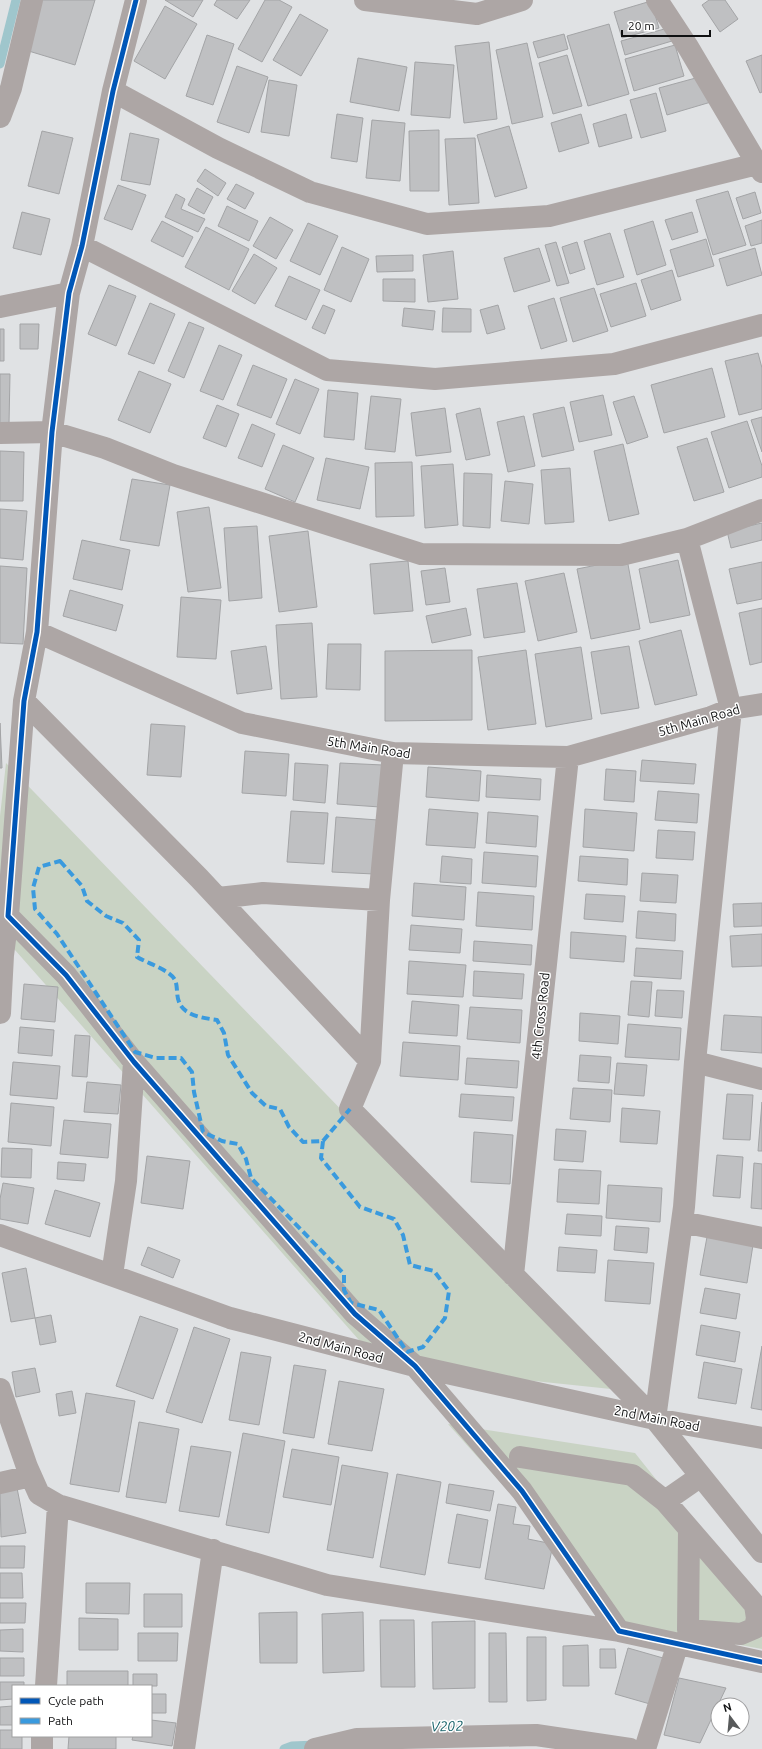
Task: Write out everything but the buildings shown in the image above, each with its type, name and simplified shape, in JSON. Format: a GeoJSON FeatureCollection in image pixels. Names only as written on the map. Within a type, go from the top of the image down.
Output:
{"type":"FeatureCollection","features":[{"type":"Feature","properties":{"kind":"street"},"geometry":{"type":"LineString","coordinates":[[0,117],[11,88],[32,0]]}},
{"type":"Feature","properties":{"kind":"street"},"geometry":{"type":"LineString","coordinates":[[0,1013],[3,955],[8,916],[24,701],[37,632],[52,432],[68,293],[82,246],[113,91],[136,0]]}},
{"type":"Feature","properties":{"kind":"street"},"geometry":{"type":"LineString","coordinates":[[365,0],[477,14],[522,0]]}},
{"type":"Feature","properties":{"kind":"street"},"geometry":{"type":"LineString","coordinates":[[113,91],[218,148],[310,192],[427,224],[549,216],[759,168],[688,48],[657,0]]}},
{"type":"Feature","properties":{"kind":"street"},"geometry":{"type":"LineString","coordinates":[[82,246],[327,370],[435,378],[614,364],[762,325]]}},
{"type":"Feature","properties":{"kind":"street"},"geometry":{"type":"LineString","coordinates":[[0,306],[68,293]]}},
{"type":"Feature","properties":{"kind":"street"},"geometry":{"type":"LineString","coordinates":[[0,433],[52,432],[105,448],[173,475],[422,554],[621,555],[687,539],[762,510]]}},
{"type":"Feature","properties":{"kind":"street"},"geometry":{"type":"LineString","coordinates":[[655,1418],[682,1222],[695,1062],[731,709],[687,539]]}},
{"type":"Feature","properties":{"kind":"street","name":"5th Main Road"},"geometry":{"type":"LineString","coordinates":[[37,632],[242,723],[393,754],[568,757],[731,709],[762,704]]}},
{"type":"Feature","properties":{"kind":"street"},"geometry":{"type":"LineString","coordinates":[[24,701],[218,898],[370,1061]]}},
{"type":"Feature","properties":{"kind":"street"},"geometry":{"type":"LineString","coordinates":[[393,754],[379,900],[370,1061],[350,1109],[655,1418],[762,1552]]}},
{"type":"Feature","properties":{"kind":"street","name":"4th Cross Road"},"geometry":{"type":"LineString","coordinates":[[513,1275],[568,757]]}},
{"type":"Feature","properties":{"kind":"street"},"geometry":{"type":"LineString","coordinates":[[218,898],[263,893],[379,900]]}},
{"type":"Feature","properties":{"kind":"street"},"geometry":{"type":"LineString","coordinates":[[8,916],[66,975],[134,1062],[355,1314],[415,1366],[522,1492],[619,1631]]}},
{"type":"Feature","properties":{"kind":"street"},"geometry":{"type":"LineString","coordinates":[[112,1275],[126,1181],[134,1062]]}},
{"type":"Feature","properties":{"kind":"street"},"geometry":{"type":"LineString","coordinates":[[695,1062],[762,1079]]}},
{"type":"Feature","properties":{"kind":"street"},"geometry":{"type":"LineString","coordinates":[[682,1222],[762,1238]]}},
{"type":"Feature","properties":{"kind":"street","name":"2nd Main Road"},"geometry":{"type":"LineString","coordinates":[[0,1235],[230,1318],[415,1366],[655,1418],[762,1438]]}},
{"type":"Feature","properties":{"kind":"street"},"geometry":{"type":"LineString","coordinates":[[0,1388],[31,1476],[39,1494],[58,1505],[327,1585],[619,1631],[762,1662]]}},
{"type":"Feature","properties":{"kind":"street"},"geometry":{"type":"LineString","coordinates":[[520,1457],[632,1475],[665,1501],[756,1605],[757,1618],[755,1628],[742,1634],[688,1630],[689,1530]]}},
{"type":"Feature","properties":{"kind":"street"},"geometry":{"type":"LineString","coordinates":[[0,1483],[31,1476]]}},
{"type":"Feature","properties":{"kind":"street"},"geometry":{"type":"LineString","coordinates":[[665,1501],[701,1476]]}},
{"type":"Feature","properties":{"kind":"street"},"geometry":{"type":"LineString","coordinates":[[46,1685],[58,1505]]}},
{"type":"Feature","properties":{"kind":"street"},"geometry":{"type":"LineString","coordinates":[[184,1749],[212,1550]]}},
{"type":"Feature","properties":{"kind":"street"},"geometry":{"type":"LineString","coordinates":[[646,1749],[678,1643]]}},
{"type":"Feature","properties":{"kind":"street"},"geometry":{"type":"LineString","coordinates":[[315,1749],[357,1739],[448,1743],[536,1735],[630,1749]]}},
{"type":"Feature","properties":{"kind":"street"},"geometry":{"type":"LineString","coordinates":[[42,1737],[42,1749]]}},
{"type":"Feature","properties":{"kind":"green space"},"geometry":{"type":"Polygon","coordinates":[[[6,763],[611,1389],[381,1365],[0,933],[0,816],[6,763]]]}},
{"type":"Feature","properties":{"kind":"green space"},"geometry":{"type":"Polygon","coordinates":[[[448,1424],[635,1453],[762,1612],[762,1649],[627,1624],[448,1424]]]}},
{"type":"Feature","properties":{"kind":"waterway"},"geometry":{"type":"LineString","coordinates":[[0,64],[16,0]]}},
{"type":"Feature","properties":{"kind":"waterway","name":"V202"},"geometry":{"type":"LineString","coordinates":[[284,1749],[292,1746],[316,1745]]}},
{"type":"Feature","properties":{"kind":"marked path"},"geometry":{"type":"LineString","coordinates":[[60,861],[82,886],[87,901],[106,916],[123,923],[139,940],[137,957],[172,976],[176,982],[178,999],[182,1007],[195,1016],[217,1020],[224,1033],[228,1055],[252,1093],[266,1106],[280,1109],[289,1127],[303,1142],[323,1141],[321,1158],[360,1207],[394,1219],[403,1235],[410,1265],[434,1271],[449,1291],[445,1318],[423,1347],[407,1352],[379,1310],[351,1303],[344,1290],[344,1274],[251,1178],[246,1159],[238,1144],[222,1141],[203,1132],[194,1092],[192,1072],[181,1058],[156,1058],[135,1052],[57,934],[35,909],[33,888],[39,867],[60,861]]}},
{"type":"Feature","properties":{"kind":"marked path"},"geometry":{"type":"LineString","coordinates":[[323,1141],[350,1109]]}},
{"type":"Feature","properties":{"kind":"cycle path"},"geometry":{"type":"LineString","coordinates":[[136,0],[113,91],[82,246],[69,293],[52,432],[37,632],[24,701],[8,916],[66,975],[134,1062],[355,1314],[415,1366],[522,1491],[619,1631],[762,1662]]}}]}
